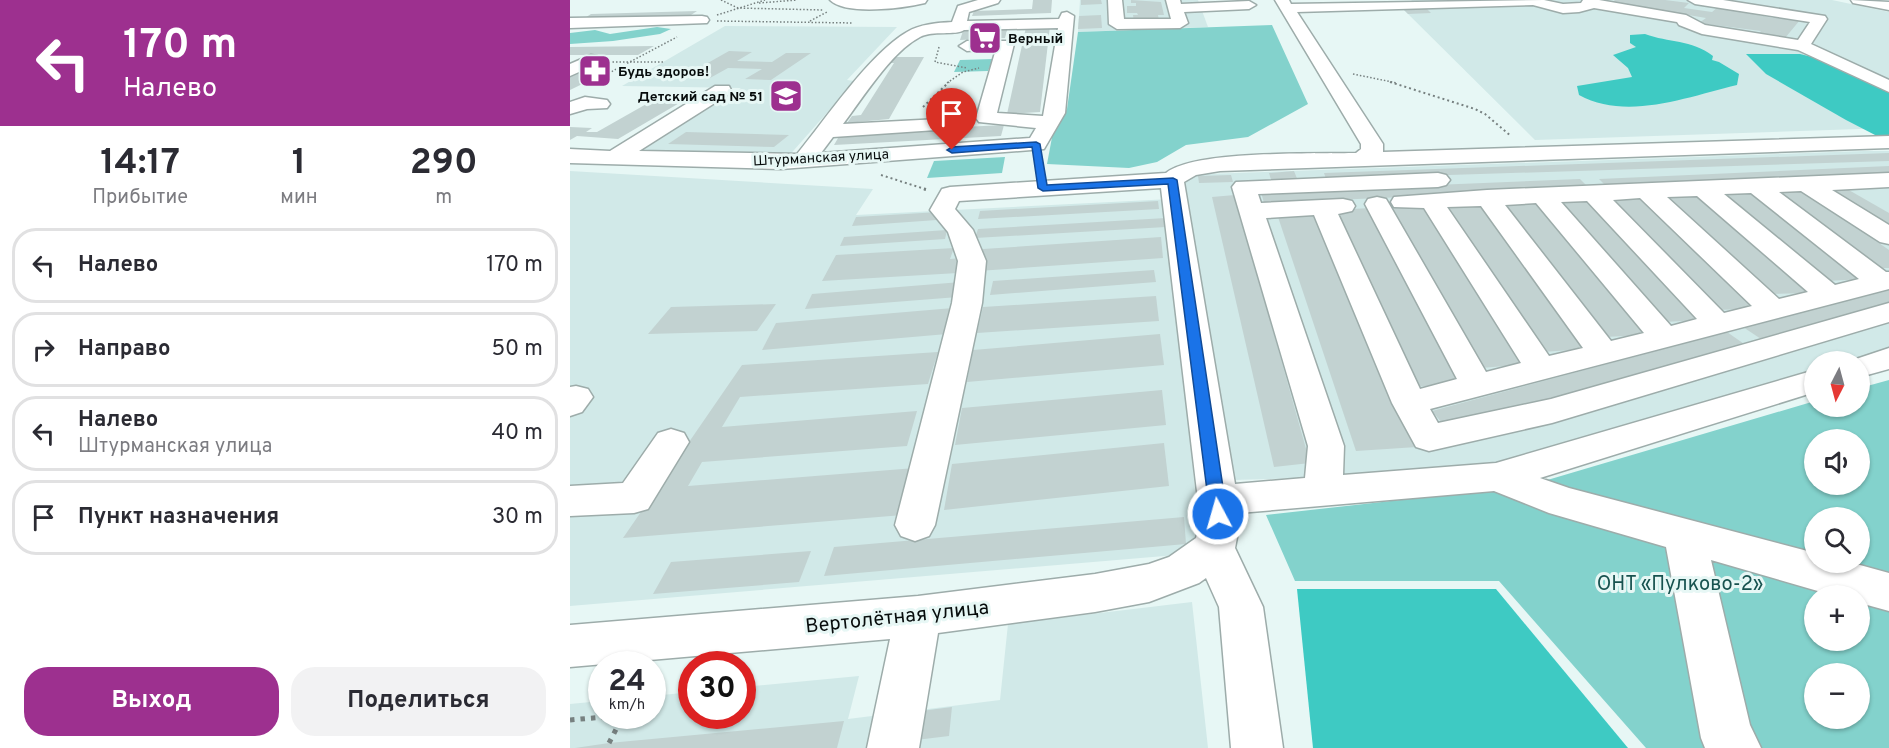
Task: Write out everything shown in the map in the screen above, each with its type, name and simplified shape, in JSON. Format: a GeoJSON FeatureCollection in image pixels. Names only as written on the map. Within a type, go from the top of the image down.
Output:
{"type":"FeatureCollection","features":[{"type":"Feature","properties":{"kind":"street"},"geometry":{"type":"LineString","coordinates":[[834,5],[889,7],[920,0]]}},
{"type":"Feature","properties":{"kind":"street"},"geometry":{"type":"LineString","coordinates":[[1114,0],[1117,24],[1120,25],[1178,24],[1181,22],[1175,4],[1248,2],[1256,18]]}},
{"type":"Feature","properties":{"kind":"street"},"geometry":{"type":"LineString","coordinates":[[1285,4],[1534,0],[1550,6],[1571,8],[1584,7],[1591,1],[1686,19],[1684,22],[1702,29],[1802,46],[1889,87]]}},
{"type":"Feature","properties":{"kind":"street"},"geometry":{"type":"LineString","coordinates":[[1695,0],[1820,19],[1802,46]]}},
{"type":"Feature","properties":{"kind":"street"},"geometry":{"type":"LineString","coordinates":[[1858,0],[1889,6]]}},
{"type":"Feature","properties":{"kind":"street"},"geometry":{"type":"LineString","coordinates":[[957,27],[963,9],[1000,3]]}},
{"type":"Feature","properties":{"kind":"street"},"geometry":{"type":"LineString","coordinates":[[1285,4],[1372,144],[1372,152],[1363,158]]}},
{"type":"Feature","properties":{"kind":"street"},"geometry":{"type":"LineString","coordinates":[[570,23],[710,20]]}},
{"type":"Feature","properties":{"kind":"street"},"geometry":{"type":"LineString","coordinates":[[804,160],[885,57],[915,33],[957,27],[1013,34],[1066,20],[1056,114],[1036,144],[1043,188]]}},
{"type":"Feature","properties":{"kind":"street"},"geometry":{"type":"LineString","coordinates":[[1013,34],[1000,68],[986,118],[1050,123]]}},
{"type":"Feature","properties":{"kind":"street"},"geometry":{"type":"LineString","coordinates":[[899,48],[939,47]]}},
{"type":"Feature","properties":{"kind":"street"},"geometry":{"type":"LineString","coordinates":[[570,60],[591,60],[570,71]]}},
{"type":"Feature","properties":{"kind":"street"},"geometry":{"type":"LineString","coordinates":[[615,157],[722,90]]}},
{"type":"Feature","properties":{"kind":"street"},"geometry":{"type":"LineString","coordinates":[[570,108],[585,103],[600,104]]}},
{"type":"Feature","properties":{"kind":"street"},"geometry":{"type":"LineString","coordinates":[[826,131],[959,124]]}},
{"type":"Feature","properties":{"kind":"street"},"geometry":{"type":"LineString","coordinates":[[1889,142],[1220,164],[1178,174],[1211,191],[1323,207],[1487,197],[1889,180]]}},
{"type":"Feature","properties":{"kind":"street","name":"Штурманская улица"},"geometry":{"type":"LineString","coordinates":[[570,156],[700,155],[781,162],[1036,144]]}},
{"type":"Feature","properties":{"kind":"street"},"geometry":{"type":"LineString","coordinates":[[915,525],[967,303],[972,261],[960,230],[942,210],[950,194],[1043,188],[1211,191],[1889,163]]}},
{"type":"Feature","properties":{"kind":"street"},"geometry":{"type":"LineString","coordinates":[[1853,181],[1889,201]]}},
{"type":"Feature","properties":{"kind":"street"},"geometry":{"type":"LineString","coordinates":[[1805,183],[1889,236]]}},
{"type":"Feature","properties":{"kind":"street"},"geometry":{"type":"LineString","coordinates":[[1755,185],[1885,281]]}},
{"type":"Feature","properties":{"kind":"street"},"geometry":{"type":"LineString","coordinates":[[1701,188],[1829,295]]}},
{"type":"Feature","properties":{"kind":"street"},"geometry":{"type":"LineString","coordinates":[[1646,190],[1773,309]]}},
{"type":"Feature","properties":{"kind":"street"},"geometry":{"type":"LineString","coordinates":[[1211,191],[1326,446],[1323,492]]}},
{"type":"Feature","properties":{"kind":"street"},"geometry":{"type":"LineString","coordinates":[[1211,191],[1219,527],[1214,548],[1241,607],[1257,748]]}},
{"type":"Feature","properties":{"kind":"street"},"geometry":{"type":"LineString","coordinates":[[1593,193],[1717,323]]}},
{"type":"Feature","properties":{"kind":"street"},"geometry":{"type":"LineString","coordinates":[[1542,195],[1664,337]]}},
{"type":"Feature","properties":{"kind":"street"},"geometry":{"type":"LineString","coordinates":[[1487,197],[1603,353]]}},
{"type":"Feature","properties":{"kind":"street"},"geometry":{"type":"LineString","coordinates":[[1431,201],[1541,369]]}},
{"type":"Feature","properties":{"kind":"street"},"geometry":{"type":"LineString","coordinates":[[1377,204],[1477,385]]}},
{"type":"Feature","properties":{"kind":"street"},"geometry":{"type":"LineString","coordinates":[[1323,207],[1409,402],[1429,438],[1552,411],[1889,312]]}},
{"type":"Feature","properties":{"kind":"street"},"geometry":{"type":"LineString","coordinates":[[1409,402],[1885,281]]}},
{"type":"Feature","properties":{"kind":"street"},"geometry":{"type":"LineString","coordinates":[[1870,364],[1889,358]]}},
{"type":"Feature","properties":{"kind":"street"},"geometry":{"type":"LineString","coordinates":[[1218,500],[1496,477],[1804,384]]}},
{"type":"Feature","properties":{"kind":"street"},"geometry":{"type":"LineString","coordinates":[[570,501],[634,498],[671,442]]}},
{"type":"Feature","properties":{"kind":"street"},"geometry":{"type":"LineString","coordinates":[[1496,477],[1563,502],[1889,592]]}},
{"type":"Feature","properties":{"kind":"street"},"geometry":{"type":"LineString","coordinates":[[1685,536],[1727,738],[1735,748]]}},
{"type":"Feature","properties":{"kind":"street","name":"Вертолётная улица"},"geometry":{"type":"LineString","coordinates":[[570,646],[918,616],[1094,604],[1184,570],[1214,548]]}},
{"type":"Feature","properties":{"kind":"street"},"geometry":{"type":"LineString","coordinates":[[893,748],[918,616]]}},
{"type":"Feature","properties":{"kind":"path"},"geometry":{"type":"LineString","coordinates":[[753,4],[796,0]]}},
{"type":"Feature","properties":{"kind":"path"},"geometry":{"type":"LineString","coordinates":[[808,22],[834,5]]}},
{"type":"Feature","properties":{"kind":"path"},"geometry":{"type":"LineString","coordinates":[[710,20],[863,23]]}},
{"type":"Feature","properties":{"kind":"path"},"geometry":{"type":"LineString","coordinates":[[939,47],[934,62],[968,68],[1000,68]]}},
{"type":"Feature","properties":{"kind":"path"},"geometry":{"type":"LineString","coordinates":[[633,62],[663,62]]}},
{"type":"Feature","properties":{"kind":"path"},"geometry":{"type":"LineString","coordinates":[[918,112],[968,68]]}},
{"type":"Feature","properties":{"kind":"path"},"geometry":{"type":"LineString","coordinates":[[1326,70],[1402,84],[1475,109],[1485,114],[1534,155]]}},
{"type":"Feature","properties":{"kind":"path"},"geometry":{"type":"LineString","coordinates":[[570,720],[588,718]]}},
{"type":"Feature","properties":{"kind":"path"},"geometry":{"type":"LineString","coordinates":[[609,743],[616,729]]}},
{"type":"Feature","properties":{"kind":"shaded area"},"geometry":{"type":"Polygon","coordinates":[[[1080,0],[1198,0],[1208,27],[1078,32],[1080,0]]]}},
{"type":"Feature","properties":{"kind":"shaded area"},"geometry":{"type":"Polygon","coordinates":[[[1411,0],[1832,0],[1889,12],[1889,128],[1535,140],[1403,9],[1419,7],[1411,0]]]}},
{"type":"Feature","properties":{"kind":"shaded area","name":"Детский сад № 51"},"geometry":{"type":"Polygon","coordinates":[[[725,26],[897,27],[847,80],[855,81],[787,158],[633,154],[706,104],[718,104],[741,88],[622,86],[725,26]]]}},
{"type":"Feature","properties":{"kind":"shaded area"},"geometry":{"type":"Polygon","coordinates":[[[1645,34],[1688,44],[1705,51],[1713,56],[1712,60],[1739,74],[1737,85],[1678,100],[1637,106],[1598,103],[1579,95],[1577,86],[1632,77],[1628,68],[1613,55],[1636,47],[1630,43],[1630,35],[1645,34]]]}},
{"type":"Feature","properties":{"kind":"shaded area"},"geometry":{"type":"Polygon","coordinates":[[[1746,54],[1800,54],[1820,59],[1889,90],[1889,135],[1877,136],[1846,120],[1766,74],[1746,54]]]}},
{"type":"Feature","properties":{"kind":"shaded area"},"geometry":{"type":"Polygon","coordinates":[[[1889,151],[1889,352],[1870,357],[1870,351],[1804,351],[1804,377],[1476,474],[1232,480],[1178,175],[1889,151]]]}},
{"type":"Feature","properties":{"kind":"shaded area"},"geometry":{"type":"Polygon","coordinates":[[[570,171],[873,189],[856,215],[1171,199],[1200,553],[570,606],[570,171]]]}},
{"type":"Feature","properties":{"kind":"shaded area"},"geometry":{"type":"Polygon","coordinates":[[[1297,589],[1496,589],[1628,748],[1313,748],[1297,589]]]}},
{"type":"Feature","properties":{"kind":"shaded area"},"geometry":{"type":"Polygon","coordinates":[[[1192,602],[1208,748],[570,748],[570,704],[588,702],[588,729],[666,729],[666,695],[678,693],[678,729],[756,729],[756,686],[859,676],[848,719],[1000,700],[1008,624],[1192,602]]]}},
{"type":"Feature","properties":{"kind":"green space"},"geometry":{"type":"Polygon","coordinates":[[[1272,25],[1308,104],[1248,137],[1186,145],[1157,162],[1129,168],[1047,164],[1053,132],[1067,109],[1078,32],[1272,25]]]}},
{"type":"Feature","properties":{"kind":"green space"},"geometry":{"type":"Polygon","coordinates":[[[657,27],[671,29],[660,34],[613,41],[570,44],[570,33],[595,30],[610,34],[657,27]]]}},
{"type":"Feature","properties":{"kind":"green space"},"geometry":{"type":"Polygon","coordinates":[[[993,59],[988,71],[954,72],[960,60],[993,59]]]}},
{"type":"Feature","properties":{"kind":"green space"},"geometry":{"type":"Polygon","coordinates":[[[1005,157],[1002,173],[927,178],[934,161],[1005,157]]]}},
{"type":"Feature","properties":{"kind":"green space","name":"ОНТ «Пулково-2»"},"geometry":{"type":"Polygon","coordinates":[[[1889,380],[1889,748],[1646,748],[1499,581],[1295,581],[1266,515],[1480,491],[1544,481],[1804,404],[1804,417],[1870,417],[1870,385],[1889,380]]]}},
{"type":"Feature","properties":{"kind":"building"},"geometry":{"type":"Polygon","coordinates":[[[1033,0],[1052,0],[1051,13],[972,16],[974,11],[1032,9],[1033,0]]]}},
{"type":"Feature","properties":{"kind":"building"},"geometry":{"type":"Polygon","coordinates":[[[1081,0],[1101,0],[1102,4],[1081,5],[1081,0]]]}},
{"type":"Feature","properties":{"kind":"building"},"geometry":{"type":"Polygon","coordinates":[[[1131,0],[1161,2],[1164,15],[1158,15],[1159,21],[1134,22],[1133,15],[1138,15],[1137,13],[1127,13],[1127,6],[1136,6],[1136,3],[1131,3],[1131,0]]]}},
{"type":"Feature","properties":{"kind":"building"},"geometry":{"type":"Polygon","coordinates":[[[1615,0],[1665,0],[1689,3],[1684,8],[1712,12],[1718,7],[1773,18],[1775,16],[1800,20],[1785,38],[1759,33],[1761,31],[1699,23],[1706,18],[1612,2],[1615,0]]]}},
{"type":"Feature","properties":{"kind":"building"},"geometry":{"type":"Polygon","coordinates":[[[1426,8],[1431,13],[1408,14],[1403,9],[1426,8]]]}},
{"type":"Feature","properties":{"kind":"building"},"geometry":{"type":"Polygon","coordinates":[[[697,11],[688,17],[580,21],[591,14],[697,11]]]}},
{"type":"Feature","properties":{"kind":"building"},"geometry":{"type":"Polygon","coordinates":[[[1101,15],[1102,28],[1078,29],[1079,16],[1101,15]]]}},
{"type":"Feature","properties":{"kind":"building"},"geometry":{"type":"Polygon","coordinates":[[[1050,26],[1040,112],[1007,114],[1026,27],[1050,26]]]}},
{"type":"Feature","properties":{"kind":"building"},"geometry":{"type":"Polygon","coordinates":[[[1008,27],[1005,38],[960,40],[964,28],[1008,27]]]}},
{"type":"Feature","properties":{"kind":"building"},"geometry":{"type":"Polygon","coordinates":[[[654,46],[638,55],[570,55],[570,47],[654,46]]]}},
{"type":"Feature","properties":{"kind":"building"},"geometry":{"type":"Polygon","coordinates":[[[729,51],[752,52],[737,61],[772,62],[786,53],[811,53],[771,80],[745,79],[762,69],[728,68],[710,78],[683,77],[729,51]]]}},
{"type":"Feature","properties":{"kind":"building"},"geometry":{"type":"Polygon","coordinates":[[[892,57],[924,57],[889,119],[847,123],[852,116],[861,115],[894,63],[887,63],[892,57]]]}},
{"type":"Feature","properties":{"kind":"building"},"geometry":{"type":"Polygon","coordinates":[[[586,70],[609,71],[570,90],[570,77],[586,70]]]}},
{"type":"Feature","properties":{"kind":"building"},"geometry":{"type":"Polygon","coordinates":[[[664,94],[693,95],[618,139],[577,136],[570,140],[570,127],[592,128],[586,132],[597,132],[664,94]]]}},
{"type":"Feature","properties":{"kind":"building"},"geometry":{"type":"Polygon","coordinates":[[[1004,125],[1001,136],[834,145],[841,133],[1004,125]]]}},
{"type":"Feature","properties":{"kind":"building"},"geometry":{"type":"Polygon","coordinates":[[[686,132],[789,135],[774,147],[668,144],[686,132]]]}},
{"type":"Feature","properties":{"kind":"building"},"geometry":{"type":"Polygon","coordinates":[[[1889,153],[1889,161],[1326,179],[1324,173],[1889,153]]]}},
{"type":"Feature","properties":{"kind":"building"},"geometry":{"type":"Polygon","coordinates":[[[1889,166],[1889,175],[1608,188],[1599,179],[1889,166]]]}},
{"type":"Feature","properties":{"kind":"building"},"geometry":{"type":"Polygon","coordinates":[[[1294,171],[1298,181],[1272,183],[1269,173],[1294,171]]]}},
{"type":"Feature","properties":{"kind":"building"},"geometry":{"type":"Polygon","coordinates":[[[1231,175],[1233,182],[1199,183],[1198,176],[1231,175]]]}},
{"type":"Feature","properties":{"kind":"building"},"geometry":{"type":"Polygon","coordinates":[[[1580,179],[1590,189],[1264,203],[1261,192],[1580,179]]]}},
{"type":"Feature","properties":{"kind":"building"},"geometry":{"type":"Polygon","coordinates":[[[1840,185],[1889,213],[1889,225],[1823,187],[1840,185]]]}},
{"type":"Feature","properties":{"kind":"building"},"geometry":{"type":"Polygon","coordinates":[[[1801,188],[1889,250],[1889,268],[1878,268],[1770,189],[1801,188]]]}},
{"type":"Feature","properties":{"kind":"building"},"geometry":{"type":"Polygon","coordinates":[[[1750,190],[1866,279],[1826,281],[1716,191],[1750,190]]]}},
{"type":"Feature","properties":{"kind":"building"},"geometry":{"type":"Polygon","coordinates":[[[1695,191],[1812,293],[1771,294],[1661,192],[1695,191]]]}},
{"type":"Feature","properties":{"kind":"building"},"geometry":{"type":"Polygon","coordinates":[[[1235,195],[1310,463],[1274,467],[1212,197],[1235,195]]]}},
{"type":"Feature","properties":{"kind":"building"},"geometry":{"type":"Polygon","coordinates":[[[1643,195],[1760,308],[1719,310],[1609,196],[1643,195]]]}},
{"type":"Feature","properties":{"kind":"building"},"geometry":{"type":"Polygon","coordinates":[[[1586,196],[1702,320],[1664,322],[1555,197],[1586,196]]]}},
{"type":"Feature","properties":{"kind":"building"},"geometry":{"type":"Polygon","coordinates":[[[1533,199],[1645,335],[1605,337],[1502,200],[1533,199]]]}},
{"type":"Feature","properties":{"kind":"building"},"geometry":{"type":"Polygon","coordinates":[[[1158,201],[1159,209],[978,219],[980,211],[1158,201]]]}},
{"type":"Feature","properties":{"kind":"building"},"geometry":{"type":"Polygon","coordinates":[[[1481,202],[1587,349],[1542,352],[1446,204],[1481,202]]]}},
{"type":"Feature","properties":{"kind":"building"},"geometry":{"type":"Polygon","coordinates":[[[1424,205],[1528,364],[1481,368],[1389,207],[1424,205]]]}},
{"type":"Feature","properties":{"kind":"building"},"geometry":{"type":"Polygon","coordinates":[[[1371,208],[1464,383],[1413,387],[1333,210],[1371,208]]]}},
{"type":"Feature","properties":{"kind":"building"},"geometry":{"type":"Polygon","coordinates":[[[939,212],[937,220],[852,226],[856,217],[939,212]]]}},
{"type":"Feature","properties":{"kind":"building"},"geometry":{"type":"Polygon","coordinates":[[[1319,214],[1417,447],[1356,451],[1278,217],[1319,214]]]}},
{"type":"Feature","properties":{"kind":"building"},"geometry":{"type":"Polygon","coordinates":[[[1166,218],[1166,227],[975,238],[978,229],[1166,218]]]}},
{"type":"Feature","properties":{"kind":"building"},"geometry":{"type":"Polygon","coordinates":[[[947,230],[945,239],[840,246],[844,237],[947,230]]]}},
{"type":"Feature","properties":{"kind":"building"},"geometry":{"type":"Polygon","coordinates":[[[1161,237],[1163,258],[978,271],[983,249],[1161,237]]]}},
{"type":"Feature","properties":{"kind":"building"},"geometry":{"type":"Polygon","coordinates":[[[954,248],[950,259],[962,258],[958,273],[822,281],[836,255],[954,248]]]}},
{"type":"Feature","properties":{"kind":"building"},"geometry":{"type":"Polygon","coordinates":[[[1154,270],[1156,282],[990,295],[993,281],[1154,270]]]}},
{"type":"Feature","properties":{"kind":"building"},"geometry":{"type":"Polygon","coordinates":[[[961,282],[958,297],[805,309],[812,294],[961,282]]]}},
{"type":"Feature","properties":{"kind":"building"},"geometry":{"type":"Polygon","coordinates":[[[1889,286],[1889,304],[1761,339],[1740,325],[1889,286]]]}},
{"type":"Feature","properties":{"kind":"building"},"geometry":{"type":"Polygon","coordinates":[[[1156,296],[1159,321],[977,333],[983,307],[1156,296]]]}},
{"type":"Feature","properties":{"kind":"building"},"geometry":{"type":"Polygon","coordinates":[[[776,304],[757,331],[648,334],[671,307],[776,304]]]}},
{"type":"Feature","properties":{"kind":"building"},"geometry":{"type":"Polygon","coordinates":[[[953,308],[947,334],[762,350],[776,323],[953,308]]]}},
{"type":"Feature","properties":{"kind":"building"},"geometry":{"type":"Polygon","coordinates":[[[1727,332],[1747,346],[1447,429],[1432,411],[1727,332]]]}},
{"type":"Feature","properties":{"kind":"building"},"geometry":{"type":"Polygon","coordinates":[[[1160,334],[1164,365],[967,382],[973,350],[1160,334]]]}},
{"type":"Feature","properties":{"kind":"building"},"geometry":{"type":"Polygon","coordinates":[[[938,352],[928,384],[740,397],[722,427],[917,411],[907,446],[702,462],[688,486],[915,468],[903,515],[623,538],[742,365],[938,352]]]}},
{"type":"Feature","properties":{"kind":"building"},"geometry":{"type":"Polygon","coordinates":[[[1162,390],[1166,425],[955,445],[962,408],[1162,390]]]}},
{"type":"Feature","properties":{"kind":"building"},"geometry":{"type":"Polygon","coordinates":[[[1164,443],[1169,486],[944,510],[952,464],[1164,443]]]}},
{"type":"Feature","properties":{"kind":"building"},"geometry":{"type":"Polygon","coordinates":[[[1184,517],[1186,544],[824,576],[834,547],[1184,517]]]}},
{"type":"Feature","properties":{"kind":"building"},"geometry":{"type":"Polygon","coordinates":[[[811,551],[799,582],[653,594],[671,562],[811,551]]]}},
{"type":"Feature","properties":{"kind":"building"},"geometry":{"type":"Polygon","coordinates":[[[952,707],[949,736],[916,740],[921,711],[952,707]]]}},
{"type":"Feature","properties":{"kind":"building"},"geometry":{"type":"Polygon","coordinates":[[[844,721],[837,748],[575,748],[609,743],[844,721]]]}},
{"type":"Feature","properties":{"kind":"place","name":"Верный"},"geometry":{"type":"Point","coordinates":[985,38]}},
{"type":"Feature","properties":{"kind":"place","name":"Будь здоров!"},"geometry":{"type":"Point","coordinates":[595,71]}},
{"type":"Feature","properties":{"kind":"place","name":"Детский сад № 51"},"geometry":{"type":"Point","coordinates":[786,96]}},
{"type":"Feature","properties":{"kind":"route"},"geometry":{"type":"LineString","coordinates":[[952,150],[1036,144],[1043,188],[1173,180],[1218,500],[1218,514]]}}]}
